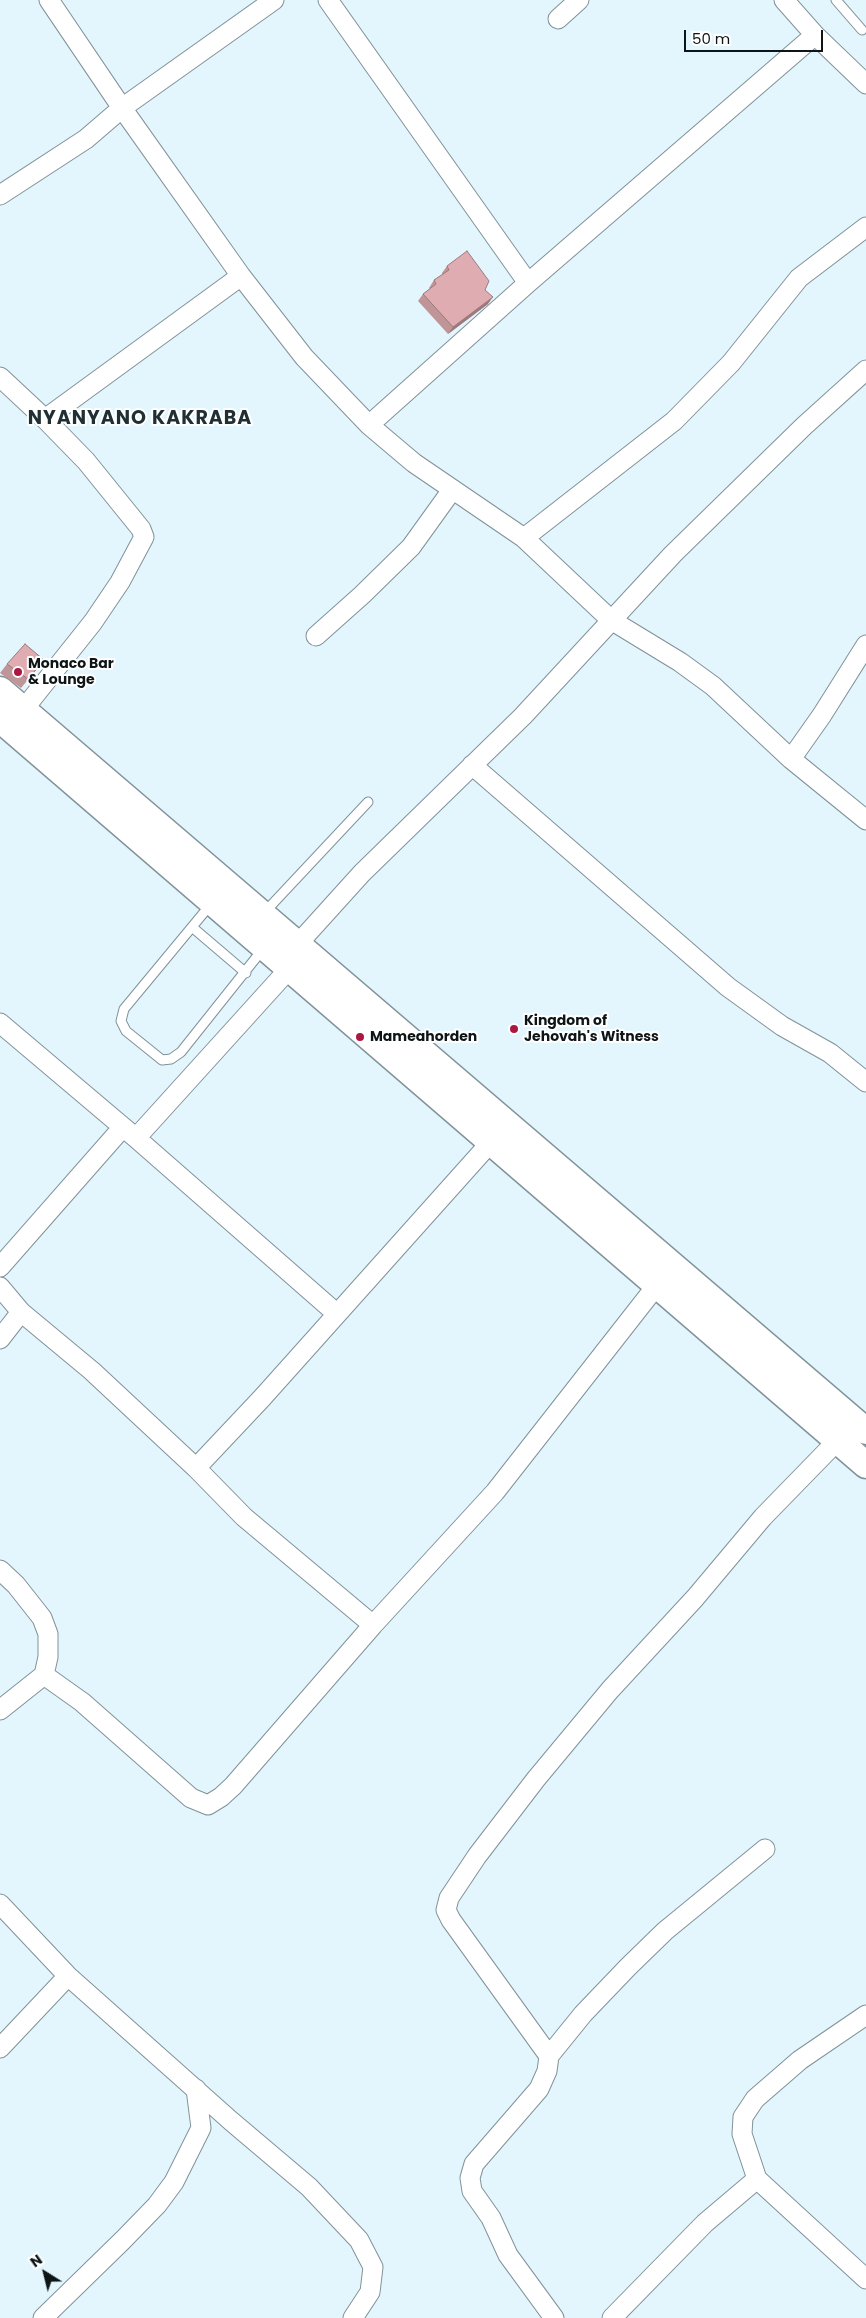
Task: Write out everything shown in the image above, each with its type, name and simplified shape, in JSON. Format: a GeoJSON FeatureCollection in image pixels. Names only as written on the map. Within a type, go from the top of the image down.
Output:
{"type":"FeatureCollection","features":[{"type":"Feature","properties":{"kind":"street"},"geometry":{"type":"LineString","coordinates":[[49,0],[122,108],[241,276],[304,357],[369,425],[414,463],[524,538],[611,620],[680,662],[713,686],[792,759],[866,820]]}},
{"type":"Feature","properties":{"kind":"street"},"geometry":{"type":"LineString","coordinates":[[0,195],[86,139],[122,108],[274,0]]}},
{"type":"Feature","properties":{"kind":"street"},"geometry":{"type":"LineString","coordinates":[[328,0],[528,283]]}},
{"type":"Feature","properties":{"kind":"street"},"geometry":{"type":"LineString","coordinates":[[558,19],[579,0]]}},
{"type":"Feature","properties":{"kind":"street"},"geometry":{"type":"LineString","coordinates":[[784,0],[815,35],[866,84]]}},
{"type":"Feature","properties":{"kind":"street"},"geometry":{"type":"LineString","coordinates":[[369,425],[528,283],[815,35]]}},
{"type":"Feature","properties":{"kind":"street"},"geometry":{"type":"LineString","coordinates":[[524,538],[674,421],[731,363],[799,278],[866,227]]}},
{"type":"Feature","properties":{"kind":"street"},"geometry":{"type":"LineString","coordinates":[[45,418],[241,276]]}},
{"type":"Feature","properties":{"kind":"street"},"geometry":{"type":"LineString","coordinates":[[0,1267],[130,1132],[292,957],[362,873],[523,716],[611,620],[735,492],[866,370]]}},
{"type":"Feature","properties":{"kind":"street"},"geometry":{"type":"LineString","coordinates":[[0,377],[45,418],[86,460],[141,528],[144,537],[120,582],[93,622],[12,715]]}},
{"type":"Feature","properties":{"kind":"street"},"geometry":{"type":"LineString","coordinates":[[316,636],[362,595],[411,547],[452,490]]}},
{"type":"Feature","properties":{"kind":"street"},"geometry":{"type":"LineString","coordinates":[[792,759],[866,646]]}},
{"type":"Feature","properties":{"kind":"street"},"geometry":{"type":"LineString","coordinates":[[0,690],[12,715],[264,948],[292,957],[866,1432]]}},
{"type":"Feature","properties":{"kind":"street"},"geometry":{"type":"LineString","coordinates":[[12,715],[262,916],[292,957],[491,1142],[866,1465]]}},
{"type":"Feature","properties":{"kind":"street"},"geometry":{"type":"LineString","coordinates":[[472,765],[728,987],[782,1026],[830,1053],[866,1082]]}},
{"type":"Feature","properties":{"kind":"street"},"geometry":{"type":"LineString","coordinates":[[0,1023],[130,1132],[336,1313]]}},
{"type":"Feature","properties":{"kind":"street"},"geometry":{"type":"LineString","coordinates":[[196,1468],[262,1398],[336,1313],[491,1142]]}},
{"type":"Feature","properties":{"kind":"street"},"geometry":{"type":"LineString","coordinates":[[44,1675],[61,1686],[120,1734],[191,1798],[208,1805],[221,1797],[233,1786],[373,1625],[495,1492],[657,1284]]}},
{"type":"Feature","properties":{"kind":"street"},"geometry":{"type":"LineString","coordinates":[[0,1287],[21,1312],[92,1371],[196,1468],[244,1517],[373,1625]]}},
{"type":"Feature","properties":{"kind":"street"},"geometry":{"type":"LineString","coordinates":[[0,1339],[21,1312]]}},
{"type":"Feature","properties":{"kind":"street"},"geometry":{"type":"LineString","coordinates":[[549,2056],[451,1920],[446,1910],[449,1898],[477,1856],[536,1779],[610,1690],[695,1598],[763,1517],[838,1440]]}},
{"type":"Feature","properties":{"kind":"street"},"geometry":{"type":"LineString","coordinates":[[0,1570],[16,1585],[42,1618],[48,1634],[48,1657],[44,1675],[0,1710]]}},
{"type":"Feature","properties":{"kind":"street"},"geometry":{"type":"LineString","coordinates":[[554,2318],[508,2255],[490,2218],[472,2191],[470,2178],[474,2164],[539,2089],[547,2071],[549,2056],[583,2014],[628,1967],[691,1908],[765,1849]]}},
{"type":"Feature","properties":{"kind":"street"},"geometry":{"type":"LineString","coordinates":[[0,1904],[68,1976],[230,2121],[309,2187],[359,2240],[373,2267],[370,2292],[353,2318]]}},
{"type":"Feature","properties":{"kind":"street"},"geometry":{"type":"LineString","coordinates":[[0,2048],[68,1976]]}},
{"type":"Feature","properties":{"kind":"street"},"geometry":{"type":"LineString","coordinates":[[866,2015],[800,2060],[755,2099],[743,2118],[742,2134],[757,2178],[866,2279]]}},
{"type":"Feature","properties":{"kind":"street"},"geometry":{"type":"LineString","coordinates":[[43,2318],[157,2205],[174,2182],[201,2128],[196,2089]]}},
{"type":"Feature","properties":{"kind":"street"},"geometry":{"type":"LineString","coordinates":[[201,2128],[230,2121]]}},
{"type":"Feature","properties":{"kind":"street"},"geometry":{"type":"LineString","coordinates":[[612,2318],[705,2223],[757,2178]]}},
{"type":"Feature","properties":{"kind":"lane"},"geometry":{"type":"LineString","coordinates":[[836,0],[862,30]]}},
{"type":"Feature","properties":{"kind":"lane"},"geometry":{"type":"LineString","coordinates":[[262,916],[368,802]]}},
{"type":"Feature","properties":{"kind":"lane"},"geometry":{"type":"LineString","coordinates":[[212,901],[124,1009],[121,1021],[126,1031],[162,1060],[171,1059],[181,1052],[246,973],[264,948]]}},
{"type":"Feature","properties":{"kind":"lane"},"geometry":{"type":"LineString","coordinates":[[192,927],[246,973]]}},
{"type":"Feature","properties":{"kind":"building"},"geometry":{"type":"Polygon","coordinates":[[[467,251],[489,281],[485,290],[493,297],[453,327],[423,294],[436,284],[434,280],[449,270],[447,266],[467,251]]]}},
{"type":"Feature","properties":{"kind":"building"},"geometry":{"type":"Polygon","coordinates":[[[25,644],[44,660],[28,679],[7,664],[25,644]]]}},
{"type":"Feature","properties":{"kind":"place","name":"Monaco Bar & Lounge"},"geometry":{"type":"Point","coordinates":[18,672]}},
{"type":"Feature","properties":{"kind":"place","name":"Kingdom of Jehovah's Witness"},"geometry":{"type":"Point","coordinates":[514,1029]}},
{"type":"Feature","properties":{"kind":"place","name":"Mameahorden"},"geometry":{"type":"Point","coordinates":[360,1037]}},
{"type":"Feature","properties":{"kind":"district","name":"NYANYANO KAKRABA"},"geometry":{"type":"Point","coordinates":[140,419]}}]}
